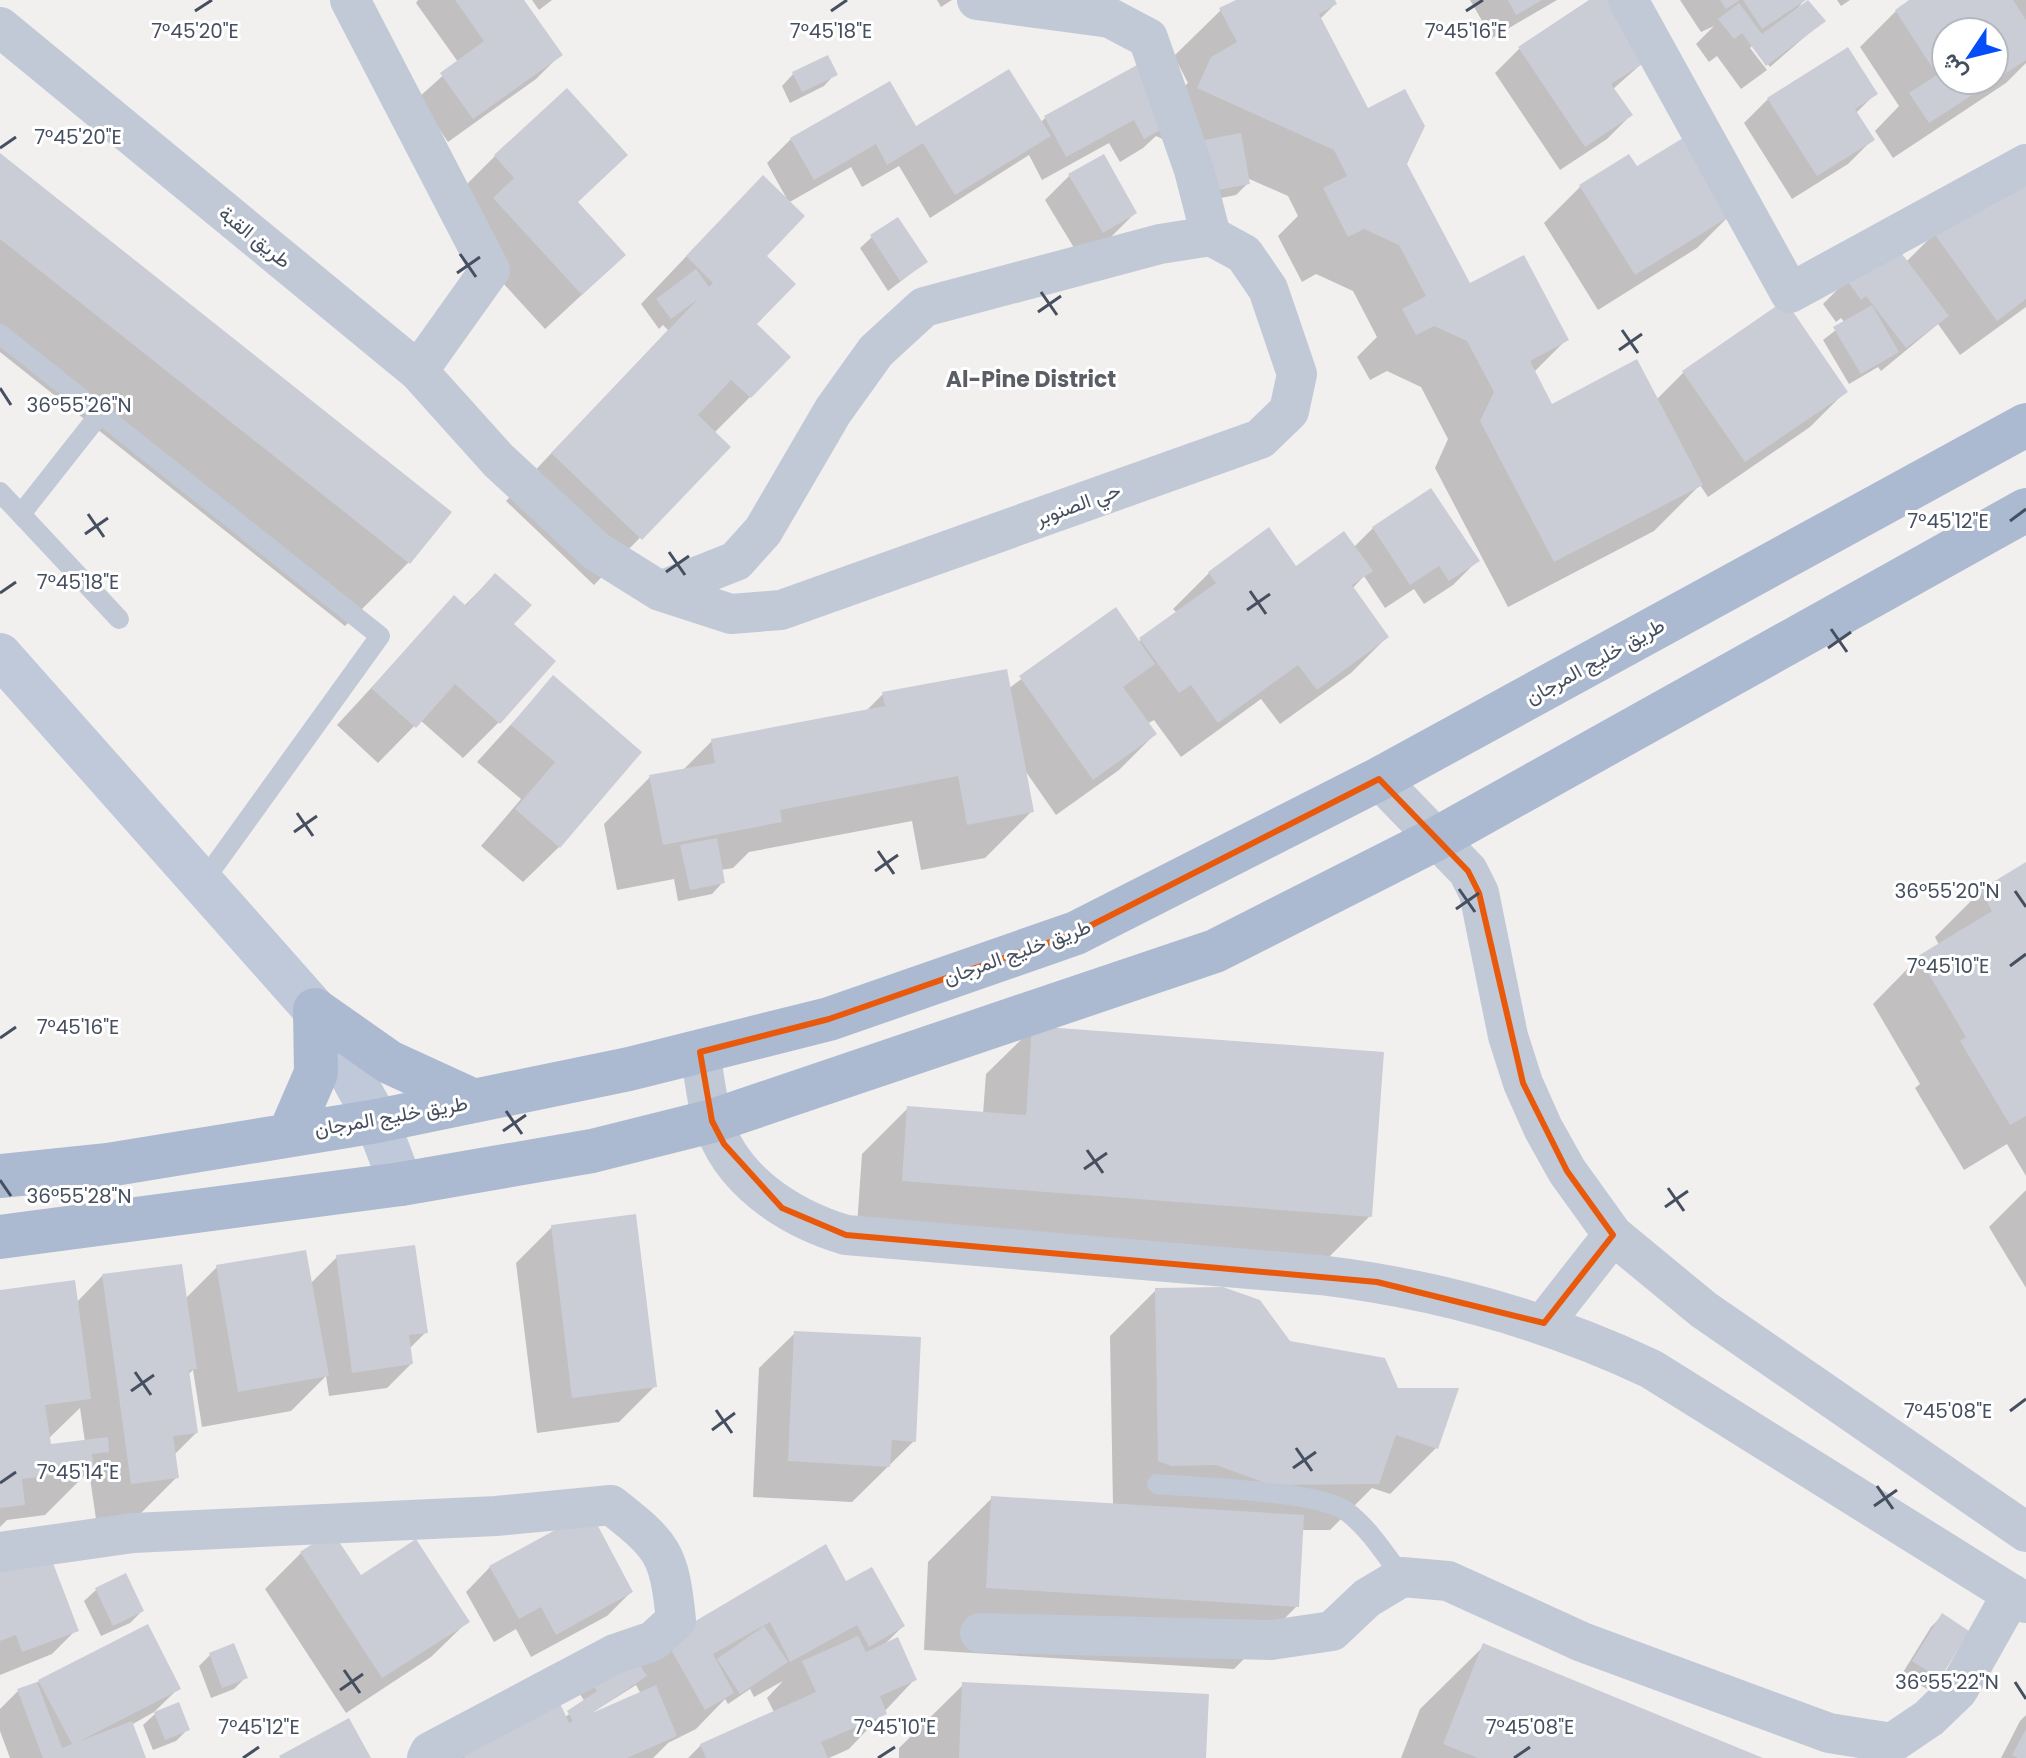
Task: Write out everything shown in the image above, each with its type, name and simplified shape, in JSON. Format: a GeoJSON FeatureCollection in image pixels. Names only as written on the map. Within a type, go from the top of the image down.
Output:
{"type":"FeatureCollection","features":[{"type":"Feature","properties":{"kind":"main road","name":"طريق خليج المرجان"},"geometry":{"type":"LineString","coordinates":[[0,1176],[108,1165],[377,1121],[700,1052],[829,1019],[1076,933],[1379,779],[2026,425]]}},
{"type":"Feature","properties":{"kind":"main road"},"geometry":{"type":"LineString","coordinates":[[0,1237],[401,1184],[592,1151],[712,1121],[1215,951],[1438,838],[2026,510]]}},
{"type":"Feature","properties":{"kind":"main road"},"geometry":{"type":"LineString","coordinates":[[315,1010],[389,1062],[474,1101]]}},
{"type":"Feature","properties":{"kind":"main road"},"geometry":{"type":"LineString","coordinates":[[290,1133],[316,1073],[315,1010]]}},
{"type":"Feature","properties":{"kind":"street"},"geometry":{"type":"LineString","coordinates":[[350,0],[490,270],[418,371]]}},
{"type":"Feature","properties":{"kind":"street"},"geometry":{"type":"LineString","coordinates":[[660,591],[736,561],[763,531],[833,411],[876,351],[924,307],[1160,244],[1211,236],[1194,170],[1148,38],[1110,18],[977,0]]}},
{"type":"Feature","properties":{"kind":"street"},"geometry":{"type":"LineString","coordinates":[[1628,0],[1790,293],[2026,164]]}},
{"type":"Feature","properties":{"kind":"street","name":"طريق القبة"},"geometry":{"type":"LineString","coordinates":[[0,27],[418,371],[498,460]]}},
{"type":"Feature","properties":{"kind":"street","name":"حي الصنوبر"},"geometry":{"type":"LineString","coordinates":[[498,460],[596,551],[660,591],[731,614],[781,610],[1260,439],[1289,411],[1297,374],[1268,289],[1244,254],[1211,236]]}},
{"type":"Feature","properties":{"kind":"street"},"geometry":{"type":"LineString","coordinates":[[0,655],[315,1010],[377,1121],[401,1184]]}},
{"type":"Feature","properties":{"kind":"street"},"geometry":{"type":"LineString","coordinates":[[1379,779],[1468,871],[1479,893],[1508,1036],[1538,1117],[1567,1171],[1613,1235],[1704,1310],[2026,1532]]}},
{"type":"Feature","properties":{"kind":"street"},"geometry":{"type":"LineString","coordinates":[[700,1052],[712,1121],[737,1166],[782,1208],[812,1225],[846,1235],[1377,1282],[1487,1306],[1544,1323],[1651,1369],[2019,1598],[1958,1690],[1929,1718],[1892,1743],[1829,1733],[1582,1642],[1448,1581],[1402,1577],[1367,1598],[1332,1631],[1271,1640],[980,1633]]}},
{"type":"Feature","properties":{"kind":"street"},"geometry":{"type":"LineString","coordinates":[[1544,1323],[1613,1235]]}},
{"type":"Feature","properties":{"kind":"street"},"geometry":{"type":"LineString","coordinates":[[0,1552],[133,1533],[496,1516],[611,1505],[655,1540],[672,1577],[676,1620],[653,1641],[615,1654],[430,1752],[427,1758]]}},
{"type":"Feature","properties":{"kind":"lane"},"geometry":{"type":"LineString","coordinates":[[0,334],[380,636],[202,883]]}},
{"type":"Feature","properties":{"kind":"lane"},"geometry":{"type":"LineString","coordinates":[[21,514],[99,415]]}},
{"type":"Feature","properties":{"kind":"lane"},"geometry":{"type":"LineString","coordinates":[[0,492],[119,619]]}},
{"type":"Feature","properties":{"kind":"lane"},"geometry":{"type":"LineString","coordinates":[[1157,1484],[1308,1499],[1344,1510],[1372,1535],[1402,1577]]}},
{"type":"Feature","properties":{"kind":"highlighted area"},"geometry":{"type":"Polygon","coordinates":[[[1379,779],[1468,871],[1479,893],[1523,1083],[1567,1171],[1613,1235],[1544,1323],[1377,1282],[846,1235],[782,1208],[724,1144],[712,1121],[700,1052],[829,1019],[1076,933],[1379,779]]]}},
{"type":"Feature","properties":{"kind":"building"},"geometry":{"type":"Polygon","coordinates":[[[455,0],[524,0],[563,55],[473,119],[440,73],[484,41],[455,0]]]}},
{"type":"Feature","properties":{"kind":"building"},"geometry":{"type":"Polygon","coordinates":[[[1236,0],[1335,0],[1337,4],[1319,14],[1368,108],[1405,89],[1425,126],[1407,164],[1470,283],[1524,255],[1569,340],[1530,361],[1552,404],[1637,359],[1703,485],[1554,562],[1480,421],[1494,392],[1467,341],[1434,326],[1416,335],[1402,309],[1426,296],[1399,245],[1364,229],[1348,237],[1323,188],[1347,176],[1334,150],[1197,88],[1211,57],[1237,42],[1219,8],[1236,0]]]}},
{"type":"Feature","properties":{"kind":"building"},"geometry":{"type":"Polygon","coordinates":[[[1508,0],[1542,0],[1516,15],[1508,0]]]}},
{"type":"Feature","properties":{"kind":"building"},"geometry":{"type":"Polygon","coordinates":[[[1589,0],[1611,0],[1650,59],[1611,84],[1633,115],[1585,147],[1518,47],[1589,0]]]}},
{"type":"Feature","properties":{"kind":"building"},"geometry":{"type":"Polygon","coordinates":[[[1720,0],[1740,0],[1726,9],[1720,0]]]}},
{"type":"Feature","properties":{"kind":"building"},"geometry":{"type":"Polygon","coordinates":[[[1743,0],[1806,0],[1762,29],[1743,0]]]}},
{"type":"Feature","properties":{"kind":"building"},"geometry":{"type":"Polygon","coordinates":[[[1808,0],[1826,21],[1766,66],[1742,33],[1734,39],[1718,19],[1739,3],[1762,34],[1808,0]]]}},
{"type":"Feature","properties":{"kind":"building"},"geometry":{"type":"Polygon","coordinates":[[[1909,0],[2013,0],[2026,20],[2026,60],[2010,70],[2010,16],[1930,16],[1930,64],[1895,10],[1909,0]]]}},
{"type":"Feature","properties":{"kind":"building"},"geometry":{"type":"Polygon","coordinates":[[[1848,47],[1878,94],[1855,109],[1875,140],[1817,176],[1767,98],[1848,47]]]}},
{"type":"Feature","properties":{"kind":"building"},"geometry":{"type":"Polygon","coordinates":[[[828,55],[838,75],[802,92],[792,72],[828,55]]]}},
{"type":"Feature","properties":{"kind":"building"},"geometry":{"type":"Polygon","coordinates":[[[1137,65],[1170,125],[1144,139],[1134,120],[1066,157],[1044,116],[1137,65]]]}},
{"type":"Feature","properties":{"kind":"building"},"geometry":{"type":"Polygon","coordinates":[[[1009,69],[1051,136],[955,195],[923,143],[887,165],[876,144],[814,180],[790,138],[890,81],[916,126],[1009,69]]]}},
{"type":"Feature","properties":{"kind":"building"},"geometry":{"type":"Polygon","coordinates":[[[1930,80],[1930,96],[1971,96],[1929,123],[1909,93],[1930,80]]]}},
{"type":"Feature","properties":{"kind":"building"},"geometry":{"type":"Polygon","coordinates":[[[567,88],[628,155],[578,202],[626,255],[582,295],[493,198],[514,178],[494,155],[567,88]]]}},
{"type":"Feature","properties":{"kind":"building"},"geometry":{"type":"Polygon","coordinates":[[[1241,133],[1250,184],[1213,191],[1204,140],[1241,133]]]}},
{"type":"Feature","properties":{"kind":"building"},"geometry":{"type":"Polygon","coordinates":[[[1688,135],[1735,213],[1635,275],[1579,185],[1629,154],[1637,166],[1688,135]]]}},
{"type":"Feature","properties":{"kind":"building"},"geometry":{"type":"Polygon","coordinates":[[[0,153],[452,512],[410,564],[0,239],[0,153]]]}},
{"type":"Feature","properties":{"kind":"building"},"geometry":{"type":"Polygon","coordinates":[[[1104,154],[1137,213],[1103,233],[1068,174],[1104,154]]]}},
{"type":"Feature","properties":{"kind":"building"},"geometry":{"type":"Polygon","coordinates":[[[763,175],[805,216],[767,256],[796,284],[757,324],[791,357],[751,398],[731,380],[698,415],[731,447],[642,540],[551,453],[698,299],[671,319],[656,299],[696,269],[709,287],[713,283],[686,256],[763,175]]]}},
{"type":"Feature","properties":{"kind":"building"},"geometry":{"type":"Polygon","coordinates":[[[2026,181],[2026,299],[1997,321],[1933,232],[2026,181]]]}},
{"type":"Feature","properties":{"kind":"building"},"geometry":{"type":"Polygon","coordinates":[[[898,217],[928,262],[900,281],[870,235],[898,217]]]}},
{"type":"Feature","properties":{"kind":"building"},"geometry":{"type":"Polygon","coordinates":[[[1893,242],[1949,316],[1906,348],[1866,296],[1861,300],[1846,279],[1893,242]]]}},
{"type":"Feature","properties":{"kind":"building"},"geometry":{"type":"Polygon","coordinates":[[[1785,300],[1848,392],[1745,462],[1682,371],[1785,300]]]}},
{"type":"Feature","properties":{"kind":"building"},"geometry":{"type":"Polygon","coordinates":[[[1872,305],[1899,352],[1861,374],[1833,327],[1872,305]]]}},
{"type":"Feature","properties":{"kind":"building"},"geometry":{"type":"Polygon","coordinates":[[[1431,488],[1480,561],[1449,581],[1439,566],[1410,585],[1372,527],[1431,488]]]}},
{"type":"Feature","properties":{"kind":"building"},"geometry":{"type":"Polygon","coordinates":[[[1269,527],[1296,566],[1344,531],[1373,571],[1352,585],[1389,637],[1317,690],[1298,665],[1218,723],[1191,685],[1179,693],[1139,638],[1216,583],[1208,572],[1269,527]]]}},
{"type":"Feature","properties":{"kind":"building"},"geometry":{"type":"Polygon","coordinates":[[[495,573],[532,605],[514,624],[556,661],[500,724],[455,684],[416,728],[371,688],[454,595],[466,606],[495,573]]]}},
{"type":"Feature","properties":{"kind":"building"},"geometry":{"type":"Polygon","coordinates":[[[1116,607],[1155,664],[1123,687],[1157,734],[1093,780],[1019,676],[1116,607]]]}},
{"type":"Feature","properties":{"kind":"building"},"geometry":{"type":"Polygon","coordinates":[[[1007,669],[1034,812],[967,825],[958,776],[780,810],[782,822],[663,845],[649,775],[715,763],[711,739],[885,706],[882,692],[1007,669]]]}},
{"type":"Feature","properties":{"kind":"building"},"geometry":{"type":"Polygon","coordinates":[[[553,675],[642,752],[560,848],[515,809],[555,762],[511,725],[553,675]]]}},
{"type":"Feature","properties":{"kind":"building"},"geometry":{"type":"Polygon","coordinates":[[[717,838],[725,883],[690,890],[680,845],[717,838]]]}},
{"type":"Feature","properties":{"kind":"building"},"geometry":{"type":"Polygon","coordinates":[[[2026,862],[2026,1116],[2010,1125],[1960,1041],[1966,1037],[1918,956],[1992,911],[1980,890],[2026,862]]]}},
{"type":"Feature","properties":{"kind":"building"},"geometry":{"type":"Polygon","coordinates":[[[1032,1026],[1384,1052],[1372,1217],[902,1181],[907,1106],[1026,1115],[1032,1026]]]}},
{"type":"Feature","properties":{"kind":"building"},"geometry":{"type":"Polygon","coordinates":[[[636,1214],[657,1387],[572,1398],[551,1225],[636,1214]]]}},
{"type":"Feature","properties":{"kind":"building"},"geometry":{"type":"Polygon","coordinates":[[[415,1245],[428,1333],[409,1335],[413,1364],[352,1373],[336,1255],[415,1245]]]}},
{"type":"Feature","properties":{"kind":"building"},"geometry":{"type":"Polygon","coordinates":[[[306,1250],[329,1376],[238,1392],[216,1265],[306,1250]]]}},
{"type":"Feature","properties":{"kind":"building"},"geometry":{"type":"Polygon","coordinates":[[[182,1264],[197,1369],[189,1370],[198,1433],[173,1436],[179,1478],[131,1484],[102,1274],[182,1264]]]}},
{"type":"Feature","properties":{"kind":"building"},"geometry":{"type":"Polygon","coordinates":[[[75,1280],[91,1399],[45,1405],[51,1444],[108,1437],[109,1452],[92,1454],[94,1470],[22,1479],[25,1505],[0,1508],[0,1290],[75,1280]]]}},
{"type":"Feature","properties":{"kind":"building"},"geometry":{"type":"Polygon","coordinates":[[[1223,1287],[1260,1300],[1290,1341],[1385,1358],[1398,1388],[1459,1388],[1438,1449],[1396,1435],[1379,1484],[1271,1485],[1216,1465],[1171,1466],[1158,1461],[1155,1288],[1223,1287]]]}},
{"type":"Feature","properties":{"kind":"building"},"geometry":{"type":"Polygon","coordinates":[[[794,1331],[921,1337],[916,1442],[892,1440],[890,1467],[788,1461],[794,1331]]]}},
{"type":"Feature","properties":{"kind":"building"},"geometry":{"type":"Polygon","coordinates":[[[991,1496],[1304,1515],[1299,1607],[986,1588],[991,1496]]]}},
{"type":"Feature","properties":{"kind":"building"},"geometry":{"type":"Polygon","coordinates":[[[590,1511],[633,1592],[556,1635],[541,1607],[519,1619],[489,1566],[590,1511]]]}},
{"type":"Feature","properties":{"kind":"building"},"geometry":{"type":"Polygon","coordinates":[[[332,1531],[361,1575],[416,1539],[470,1622],[382,1678],[300,1552],[332,1531]]]}},
{"type":"Feature","properties":{"kind":"building"},"geometry":{"type":"Polygon","coordinates":[[[826,1544],[846,1581],[872,1567],[905,1626],[869,1647],[857,1625],[790,1662],[770,1622],[713,1654],[734,1693],[705,1710],[665,1639],[826,1544]]]}},
{"type":"Feature","properties":{"kind":"building"},"geometry":{"type":"Polygon","coordinates":[[[48,1550],[79,1631],[22,1652],[16,1635],[0,1641],[0,1568],[48,1550]]]}},
{"type":"Feature","properties":{"kind":"building"},"geometry":{"type":"Polygon","coordinates":[[[126,1573],[144,1611],[113,1626],[95,1588],[126,1573]]]}},
{"type":"Feature","properties":{"kind":"building"},"geometry":{"type":"Polygon","coordinates":[[[1942,1613],[1969,1631],[1940,1679],[1912,1661],[1942,1613]]]}},
{"type":"Feature","properties":{"kind":"building"},"geometry":{"type":"Polygon","coordinates":[[[148,1624],[181,1689],[80,1741],[132,1721],[146,1758],[43,1758],[17,1689],[37,1682],[62,1748],[72,1744],[38,1680],[148,1624]]]}},
{"type":"Feature","properties":{"kind":"building"},"geometry":{"type":"Polygon","coordinates":[[[764,1626],[788,1662],[740,1694],[717,1659],[764,1626]]]}},
{"type":"Feature","properties":{"kind":"building"},"geometry":{"type":"Polygon","coordinates":[[[858,1636],[866,1652],[898,1637],[917,1680],[880,1696],[887,1714],[821,1742],[828,1758],[706,1758],[700,1744],[816,1692],[802,1661],[858,1636]]]}},
{"type":"Feature","properties":{"kind":"building"},"geometry":{"type":"Polygon","coordinates":[[[234,1643],[248,1678],[222,1688],[209,1653],[234,1643]]]}},
{"type":"Feature","properties":{"kind":"building"},"geometry":{"type":"Polygon","coordinates":[[[1483,1643],[1763,1758],[1478,1758],[1443,1744],[1483,1643]]]}},
{"type":"Feature","properties":{"kind":"building"},"geometry":{"type":"Polygon","coordinates":[[[632,1653],[647,1676],[592,1713],[656,1685],[677,1736],[627,1758],[465,1758],[459,1744],[559,1701],[569,1723],[573,1721],[567,1711],[597,1691],[590,1681],[632,1653]]]}},
{"type":"Feature","properties":{"kind":"building"},"geometry":{"type":"Polygon","coordinates":[[[962,1682],[1209,1694],[1206,1758],[959,1758],[962,1682]]]}},
{"type":"Feature","properties":{"kind":"building"},"geometry":{"type":"Polygon","coordinates":[[[179,1702],[190,1730],[165,1740],[154,1712],[179,1702]]]}},
{"type":"Feature","properties":{"kind":"building"},"geometry":{"type":"Polygon","coordinates":[[[349,1718],[371,1758],[280,1758],[279,1756],[349,1718]]]}},
{"type":"Feature","properties":{"kind":"building"},"geometry":{"type":"Polygon","coordinates":[[[2026,1729],[2026,1758],[2018,1758],[2012,1755],[2026,1729]]]}},
{"type":"Feature","properties":{"kind":"district","name":"Al-Pine District"},"geometry":{"type":"Point","coordinates":[1031,379]}}]}
